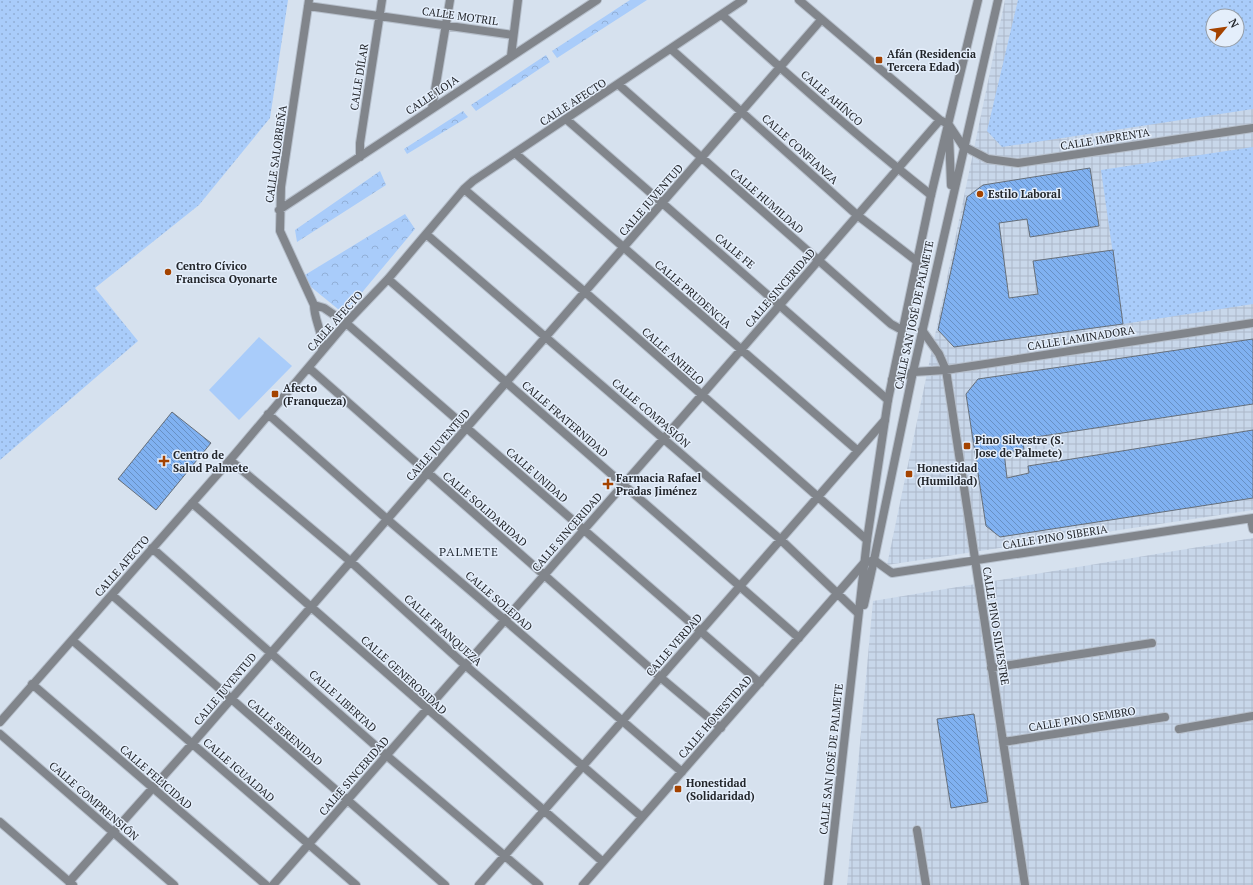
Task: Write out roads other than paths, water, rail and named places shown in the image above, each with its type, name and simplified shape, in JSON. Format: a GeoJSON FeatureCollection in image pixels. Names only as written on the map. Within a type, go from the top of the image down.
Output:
{"type":"FeatureCollection","features":[{"type":"Feature","properties":{"kind":"street","name":"CALLE DÍLAR"},"geometry":{"type":"LineString","coordinates":[[360,158],[360,144],[382,0]]}},
{"type":"Feature","properties":{"kind":"street"},"geometry":{"type":"LineString","coordinates":[[432,108],[450,0]]}},
{"type":"Feature","properties":{"kind":"street"},"geometry":{"type":"LineString","coordinates":[[511,56],[518,0]]}},
{"type":"Feature","properties":{"kind":"street","name":"CALLE LOJA"},"geometry":{"type":"LineString","coordinates":[[279,210],[360,158],[585,4],[597,0]]}},
{"type":"Feature","properties":{"kind":"street","name":"CALLE AFECTO"},"geometry":{"type":"LineString","coordinates":[[0,722],[230,460],[346,323],[388,279],[472,181],[619,85],[743,0]]}},
{"type":"Feature","properties":{"kind":"street"},"geometry":{"type":"LineString","coordinates":[[799,0],[940,120],[949,124],[963,146]]}},
{"type":"Feature","properties":{"kind":"street","name":"CALLE SAN JOSÉ DE PALMETE"},"geometry":{"type":"LineString","coordinates":[[828,885],[864,563],[888,400],[931,195],[978,0]]}},
{"type":"Feature","properties":{"kind":"street","name":"CALLE SAN JOSÉ DE PALMETE"},"geometry":{"type":"LineString","coordinates":[[856,635],[874,560],[922,330],[963,146],[998,0]]}},
{"type":"Feature","properties":{"kind":"street","name":"CALLE MOTRIL"},"geometry":{"type":"LineString","coordinates":[[309,3],[446,26],[513,35]]}},
{"type":"Feature","properties":{"kind":"street","name":"CALLE SALOBREÑA"},"geometry":{"type":"LineString","coordinates":[[309,3],[281,187],[279,210],[280,231],[314,305],[314,312],[320,325],[323,341],[322,351]]}},
{"type":"Feature","properties":{"kind":"street","name":"CALLE AHÍNCO"},"geometry":{"type":"LineString","coordinates":[[722,15],[780,68],[898,169],[931,195]]}},
{"type":"Feature","properties":{"kind":"street","name":"CALLE JUVENTUD"},"geometry":{"type":"LineString","coordinates":[[71,884],[113,832],[192,744],[350,561],[388,520],[821,20]]}},
{"type":"Feature","properties":{"kind":"street","name":"CALLE CONFIANZA"},"geometry":{"type":"LineString","coordinates":[[671,49],[857,215],[918,262]]}},
{"type":"Feature","properties":{"kind":"street","name":"CALLE HUMILDAD"},"geometry":{"type":"LineString","coordinates":[[619,85],[891,324],[902,330]]}},
{"type":"Feature","properties":{"kind":"street","name":"CALLE FE"},"geometry":{"type":"LineString","coordinates":[[566,119],[781,304],[888,400]]}},
{"type":"Feature","properties":{"kind":"street","name":"CALLE SINCERIDAD"},"geometry":{"type":"LineString","coordinates":[[273,885],[664,439],[940,120]]}},
{"type":"Feature","properties":{"kind":"street"},"geometry":{"type":"LineString","coordinates":[[949,124],[952,199]]}},
{"type":"Feature","properties":{"kind":"street","name":"CALLE IMPRENTA"},"geometry":{"type":"LineString","coordinates":[[963,146],[988,159],[1018,163],[1253,128]]}},
{"type":"Feature","properties":{"kind":"street","name":"CALLE PRUDENCIA"},"geometry":{"type":"LineString","coordinates":[[515,153],[858,451]]}},
{"type":"Feature","properties":{"kind":"street","name":"CALLE ANHELO"},"geometry":{"type":"LineString","coordinates":[[464,189],[585,292],[701,396],[867,540]]}},
{"type":"Feature","properties":{"kind":"street","name":"CALLE COMPASIÓN"},"geometry":{"type":"LineString","coordinates":[[426,234],[781,540],[858,613]]}},
{"type":"Feature","properties":{"kind":"street","name":"CALLE FRATERNIDAD"},"geometry":{"type":"LineString","coordinates":[[388,279],[799,638]]}},
{"type":"Feature","properties":{"kind":"street","name":"CALLE UNIDAD"},"geometry":{"type":"LineString","coordinates":[[314,305],[324,308],[346,323],[760,683]]}},
{"type":"Feature","properties":{"kind":"street","name":"CALLE LAMINADORA"},"geometry":{"type":"LineString","coordinates":[[892,380],[913,372],[946,370],[1253,323]]}},
{"type":"Feature","properties":{"kind":"street","name":"CALLE PINO SILVESTRE"},"geometry":{"type":"LineString","coordinates":[[922,330],[939,354],[946,370],[974,561],[1025,885]]}},
{"type":"Feature","properties":{"kind":"street","name":"CALLE SOLIDARIDAD"},"geometry":{"type":"LineString","coordinates":[[309,368],[660,677],[721,728]]}},
{"type":"Feature","properties":{"kind":"street","name":"CALLE SOLEDAD"},"geometry":{"type":"LineString","coordinates":[[268,414],[388,520],[682,772]]}},
{"type":"Feature","properties":{"kind":"street","name":"CALLE VERDAD"},"geometry":{"type":"LineString","coordinates":[[479,885],[885,420]]}},
{"type":"Feature","properties":{"kind":"street","name":"CALLE FRANQUEZA"},"geometry":{"type":"LineString","coordinates":[[230,460],[350,561],[465,665],[642,818]]}},
{"type":"Feature","properties":{"kind":"street","name":"CALLE GENEROSIDAD"},"geometry":{"type":"LineString","coordinates":[[192,503],[311,606],[426,710],[603,862]]}},
{"type":"Feature","properties":{"kind":"street"},"geometry":{"type":"LineString","coordinates":[[1252,518],[1253,529]]}},
{"type":"Feature","properties":{"kind":"street","name":"CALLE PINO SIBERIA"},"geometry":{"type":"LineString","coordinates":[[874,560],[892,573],[1252,518]]}},
{"type":"Feature","properties":{"kind":"street","name":"CALLE LIBERTAD"},"geometry":{"type":"LineString","coordinates":[[152,548],[271,651],[386,755],[539,885]]}},
{"type":"Feature","properties":{"kind":"street"},"geometry":{"type":"LineString","coordinates":[[864,563],[874,560]]}},
{"type":"Feature","properties":{"kind":"street","name":"CALLE HONESTIDAD"},"geometry":{"type":"LineString","coordinates":[[583,885],[864,563]]}},
{"type":"Feature","properties":{"kind":"street","name":"CALLE SERENIDAD"},"geometry":{"type":"LineString","coordinates":[[112,595],[445,885]]}},
{"type":"Feature","properties":{"kind":"street","name":"CALLE IGUALDAD"},"geometry":{"type":"LineString","coordinates":[[72,640],[356,885]]}},
{"type":"Feature","properties":{"kind":"street"},"geometry":{"type":"LineString","coordinates":[[991,668],[1152,643]]}},
{"type":"Feature","properties":{"kind":"street","name":"CALLE FELICIDAD"},"geometry":{"type":"LineString","coordinates":[[32,684],[266,885]]}},
{"type":"Feature","properties":{"kind":"street"},"geometry":{"type":"LineString","coordinates":[[1179,729],[1253,716]]}},
{"type":"Feature","properties":{"kind":"street","name":"CALLE PINO SEMBRO"},"geometry":{"type":"LineString","coordinates":[[1002,742],[1165,718]]}},
{"type":"Feature","properties":{"kind":"street","name":"CALLE COMPRENSIÓN"},"geometry":{"type":"LineString","coordinates":[[0,734],[174,885]]}},
{"type":"Feature","properties":{"kind":"street"},"geometry":{"type":"LineString","coordinates":[[0,822],[71,884]]}},
{"type":"Feature","properties":{"kind":"street"},"geometry":{"type":"LineString","coordinates":[[917,830],[926,885]]}},
{"type":"Feature","properties":{"kind":"place","name":"Afán (Residencia Tercera Edad)"},"geometry":{"type":"Point","coordinates":[879,60]}},
{"type":"Feature","properties":{"kind":"place","name":"Estilo Laboral"},"geometry":{"type":"Point","coordinates":[980,194]}},
{"type":"Feature","properties":{"kind":"place","name":"Centro Cívico Francisca Oyonarte"},"geometry":{"type":"Point","coordinates":[168,272]}},
{"type":"Feature","properties":{"kind":"place","name":"Afecto (Franqueza)"},"geometry":{"type":"Point","coordinates":[275,394]}},
{"type":"Feature","properties":{"kind":"place","name":"Pino Silvestre (S. Jose de Palmete)"},"geometry":{"type":"Point","coordinates":[967,446]}},
{"type":"Feature","properties":{"kind":"place","name":"Centro de Salud Palmete"},"geometry":{"type":"Point","coordinates":[164,461]}},
{"type":"Feature","properties":{"kind":"place","name":"Honestidad (Humildad)"},"geometry":{"type":"Point","coordinates":[909,474]}},
{"type":"Feature","properties":{"kind":"place","name":"Farmacia Rafael Pradas Jiménez"},"geometry":{"type":"Point","coordinates":[608,484]}},
{"type":"Feature","properties":{"kind":"place","name":"Honestidad (Solidaridad)"},"geometry":{"type":"Point","coordinates":[678,789]}},
{"type":"Feature","properties":{"kind":"district","name":"PALMETE"},"geometry":{"type":"Point","coordinates":[469,552]}}]}
